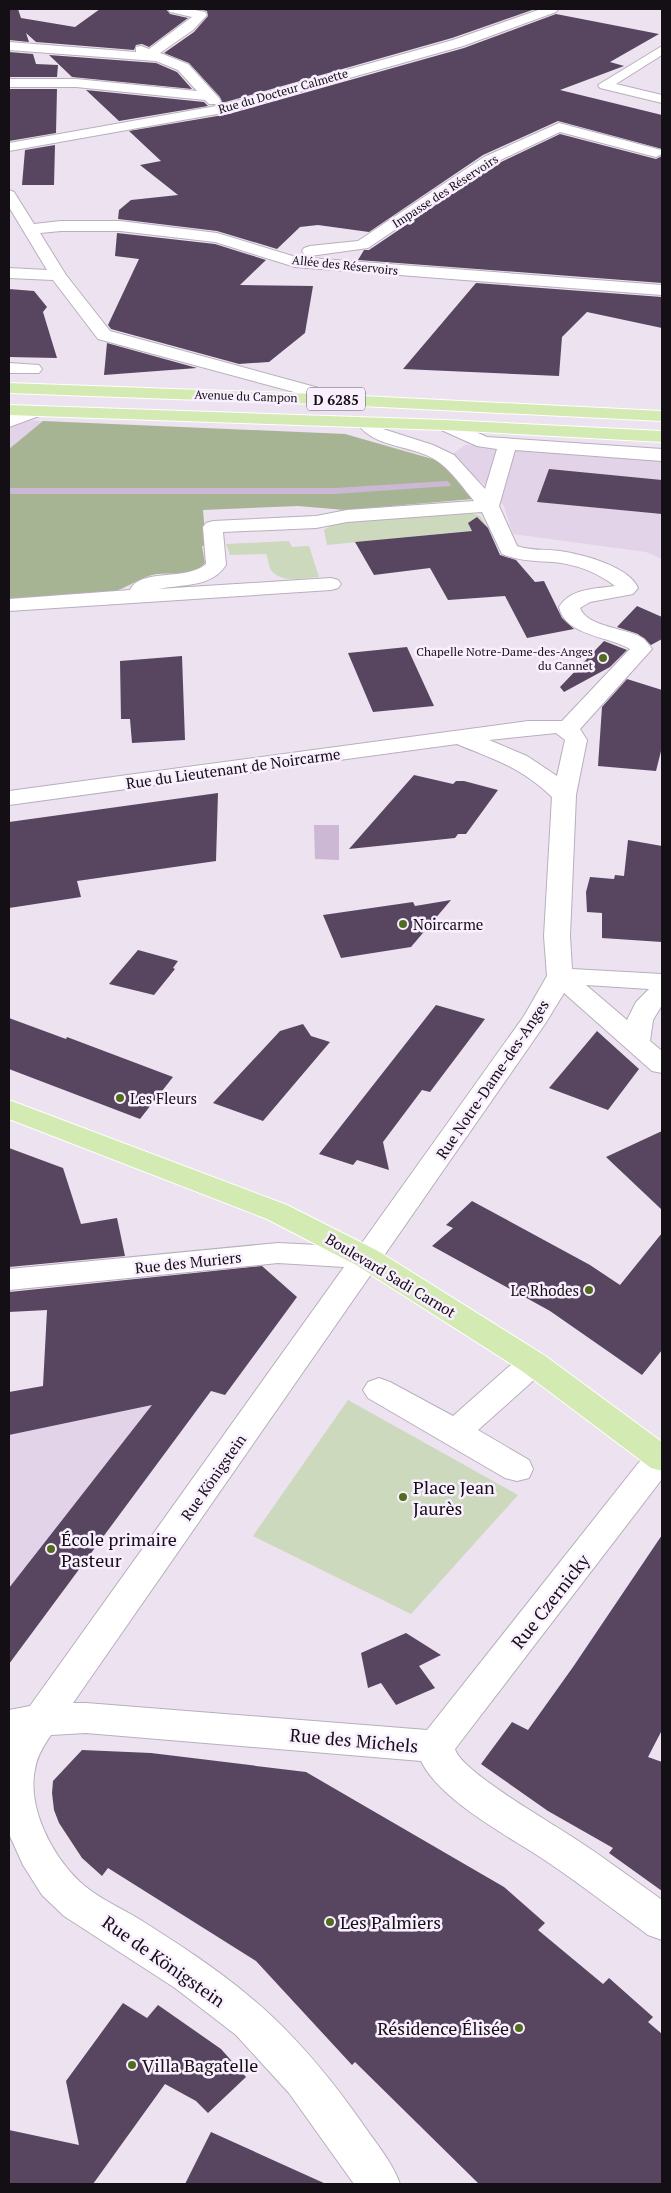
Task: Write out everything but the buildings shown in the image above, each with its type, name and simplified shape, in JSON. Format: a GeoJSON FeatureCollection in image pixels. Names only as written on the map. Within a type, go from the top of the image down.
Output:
{"type":"FeatureCollection","features":[{"type":"Feature","properties":{"kind":"main road","name":"Avenue du Campon"},"geometry":{"type":"LineString","coordinates":[[9,388],[342,400],[662,416]]}},
{"type":"Feature","properties":{"kind":"main road","name":"Avenue du Campon"},"geometry":{"type":"LineString","coordinates":[[9,410],[445,425],[662,437]]}},
{"type":"Feature","properties":{"kind":"main road","name":"Boulevard Sadi Carnot"},"geometry":{"type":"LineString","coordinates":[[9,1109],[277,1212],[367,1258],[533,1363],[662,1458]]}},
{"type":"Feature","properties":{"kind":"street"},"geometry":{"type":"LineString","coordinates":[[149,54],[189,27],[201,15],[174,9]]}},
{"type":"Feature","properties":{"kind":"street","name":"Rue du Docteur Calmette"},"geometry":{"type":"LineString","coordinates":[[9,147],[223,109],[458,42],[552,9]]}},
{"type":"Feature","properties":{"kind":"street"},"geometry":{"type":"LineString","coordinates":[[9,46],[149,54],[183,67],[208,96],[223,109]]}},
{"type":"Feature","properties":{"kind":"street"},"geometry":{"type":"LineString","coordinates":[[662,50],[605,85],[662,99]]}},
{"type":"Feature","properties":{"kind":"street"},"geometry":{"type":"LineString","coordinates":[[9,83],[76,83],[208,96]]}},
{"type":"Feature","properties":{"kind":"street","name":"Impasse des Réservoirs"},"geometry":{"type":"LineString","coordinates":[[261,251],[314,251],[362,245],[489,160],[559,127],[656,153]]}},
{"type":"Feature","properties":{"kind":"street"},"geometry":{"type":"LineString","coordinates":[[9,195],[58,275],[104,335],[342,400]]}},
{"type":"Feature","properties":{"kind":"street","name":"Allée des Réservoirs"},"geometry":{"type":"LineString","coordinates":[[31,229],[61,226],[120,226],[216,238],[296,262],[662,290]]}},
{"type":"Feature","properties":{"kind":"street"},"geometry":{"type":"LineString","coordinates":[[9,273],[58,275]]}},
{"type":"Feature","properties":{"kind":"street"},"geometry":{"type":"LineString","coordinates":[[9,368],[33,369]]}},
{"type":"Feature","properties":{"kind":"street"},"geometry":{"type":"LineString","coordinates":[[245,375],[257,380],[263,386],[257,393],[248,396]]}},
{"type":"Feature","properties":{"kind":"street"},"geometry":{"type":"LineString","coordinates":[[9,422],[36,411]]}},
{"type":"Feature","properties":{"kind":"street"},"geometry":{"type":"LineString","coordinates":[[366,423],[377,433],[447,459],[489,506],[509,550],[524,554],[578,561],[611,574],[622,581],[628,588],[616,593],[584,597],[574,601],[569,606],[568,612],[576,619],[636,643],[641,648],[567,729],[574,734],[576,740],[564,795],[557,936],[560,976],[662,1065]]}},
{"type":"Feature","properties":{"kind":"street"},"geometry":{"type":"LineString","coordinates":[[445,425],[484,442],[662,455]]}},
{"type":"Feature","properties":{"kind":"street"},"geometry":{"type":"LineString","coordinates":[[489,506],[508,444]]}},
{"type":"Feature","properties":{"kind":"street"},"geometry":{"type":"LineString","coordinates":[[139,596],[141,588],[151,582],[197,578],[212,571],[216,565],[213,527],[316,522],[347,516],[489,506]]}},
{"type":"Feature","properties":{"kind":"street"},"geometry":{"type":"LineString","coordinates":[[9,605],[331,584]]}},
{"type":"Feature","properties":{"kind":"street","name":"Rue du Lieutenant de Noircarme"},"geometry":{"type":"LineString","coordinates":[[9,798],[528,728],[548,726],[567,729]]}},
{"type":"Feature","properties":{"kind":"street","name":"Rue du Lieutenant de Noircarme"},"geometry":{"type":"LineString","coordinates":[[456,738],[514,757],[546,777],[564,795]]}},
{"type":"Feature","properties":{"kind":"street"},"geometry":{"type":"LineString","coordinates":[[560,976],[662,982]]}},
{"type":"Feature","properties":{"kind":"street","name":"Rue Notre-Dame-des-Anges"},"geometry":{"type":"LineString","coordinates":[[367,1258],[525,1036],[560,976]]}},
{"type":"Feature","properties":{"kind":"street"},"geometry":{"type":"LineString","coordinates":[[636,1042],[637,1027],[641,1014],[650,1000],[662,992]]}},
{"type":"Feature","properties":{"kind":"street","name":"Rue des Muriers"},"geometry":{"type":"LineString","coordinates":[[9,1279],[278,1253],[367,1258]]}},
{"type":"Feature","properties":{"kind":"street","name":"Rue Königstein"},"geometry":{"type":"LineString","coordinates":[[25,1722],[367,1258]]}},
{"type":"Feature","properties":{"kind":"street"},"geometry":{"type":"LineString","coordinates":[[457,1433],[477,1411],[533,1363]]}},
{"type":"Feature","properties":{"kind":"street"},"geometry":{"type":"LineString","coordinates":[[379,1390],[517,1469]]}},
{"type":"Feature","properties":{"kind":"street","name":"Rue Czernicky"},"geometry":{"type":"LineString","coordinates":[[436,1744],[452,1729],[662,1458]]}},
{"type":"Feature","properties":{"kind":"street","name":"Rue des Michels"},"geometry":{"type":"LineString","coordinates":[[25,1722],[86,1718],[417,1746],[436,1744],[439,1760],[451,1774],[477,1795],[564,1852],[662,1922]]}},
{"type":"Feature","properties":{"kind":"street","name":"Rue de Königstein"},"geometry":{"type":"LineString","coordinates":[[25,1722],[22,1750],[15,1773],[17,1798],[29,1838],[45,1870],[65,1894],[206,1986],[287,2057],[322,2100],[379,2184]]}},
{"type":"Feature","properties":{"kind":"shaded area"},"geometry":{"type":"Polygon","coordinates":[[[9,420],[43,421],[9,449],[9,420]]]}},
{"type":"Feature","properties":{"kind":"shaded area"},"geometry":{"type":"Polygon","coordinates":[[[506,442],[575,443],[662,451],[662,559],[646,552],[513,534],[504,506],[486,486],[450,456],[465,445],[506,442]]]}},
{"type":"Feature","properties":{"kind":"shaded area"},"geometry":{"type":"Polygon","coordinates":[[[314,825],[339,825],[339,860],[315,859],[314,825]]]}},
{"type":"Feature","properties":{"kind":"shaded area","name":"École primaire Pasteur"},"geometry":{"type":"Polygon","coordinates":[[[151,1405],[194,1414],[9,1664],[9,1435],[151,1405]]]}},
{"type":"Feature","properties":{"kind":"green space"},"geometry":{"type":"Polygon","coordinates":[[[43,421],[345,434],[436,460],[443,465],[473,499],[345,510],[298,506],[203,510],[206,546],[202,546],[205,563],[193,571],[152,575],[111,592],[9,599],[9,449],[43,421]]]}},
{"type":"Feature","properties":{"kind":"green space"},"geometry":{"type":"Polygon","coordinates":[[[471,513],[480,516],[489,529],[327,545],[324,530],[335,523],[346,521],[471,513]]]}},
{"type":"Feature","properties":{"kind":"green space"},"geometry":{"type":"Polygon","coordinates":[[[289,541],[292,547],[309,546],[319,577],[287,579],[281,577],[275,574],[269,567],[266,554],[230,555],[226,544],[289,541]]]}},
{"type":"Feature","properties":{"kind":"green space"},"geometry":{"type":"Polygon","coordinates":[[[348,1400],[518,1495],[411,1614],[253,1536],[348,1400]]]}},
{"type":"Feature","properties":{"kind":"waterway"},"geometry":{"type":"LineString","coordinates":[[9,491],[335,491],[447,484]]}},
{"type":"Feature","properties":{"kind":"place","name":"Chapelle Notre-Dame-des-Anges du Cannet"},"geometry":{"type":"Point","coordinates":[603,658]}},
{"type":"Feature","properties":{"kind":"place","name":"Noircarme"},"geometry":{"type":"Point","coordinates":[403,924]}},
{"type":"Feature","properties":{"kind":"place","name":"Les Fleurs"},"geometry":{"type":"Point","coordinates":[120,1098]}},
{"type":"Feature","properties":{"kind":"place","name":"Le Rhodes"},"geometry":{"type":"Point","coordinates":[589,1290]}},
{"type":"Feature","properties":{"kind":"place","name":"Place Jean Jaurès"},"geometry":{"type":"Point","coordinates":[403,1497]}},
{"type":"Feature","properties":{"kind":"place","name":"École primaire Pasteur"},"geometry":{"type":"Point","coordinates":[51,1549]}},
{"type":"Feature","properties":{"kind":"place","name":"Les Palmiers"},"geometry":{"type":"Point","coordinates":[330,1922]}},
{"type":"Feature","properties":{"kind":"place","name":"Résidence Élisée"},"geometry":{"type":"Point","coordinates":[519,2028]}},
{"type":"Feature","properties":{"kind":"place","name":"Villa Bagatelle"},"geometry":{"type":"Point","coordinates":[132,2065]}}]}
